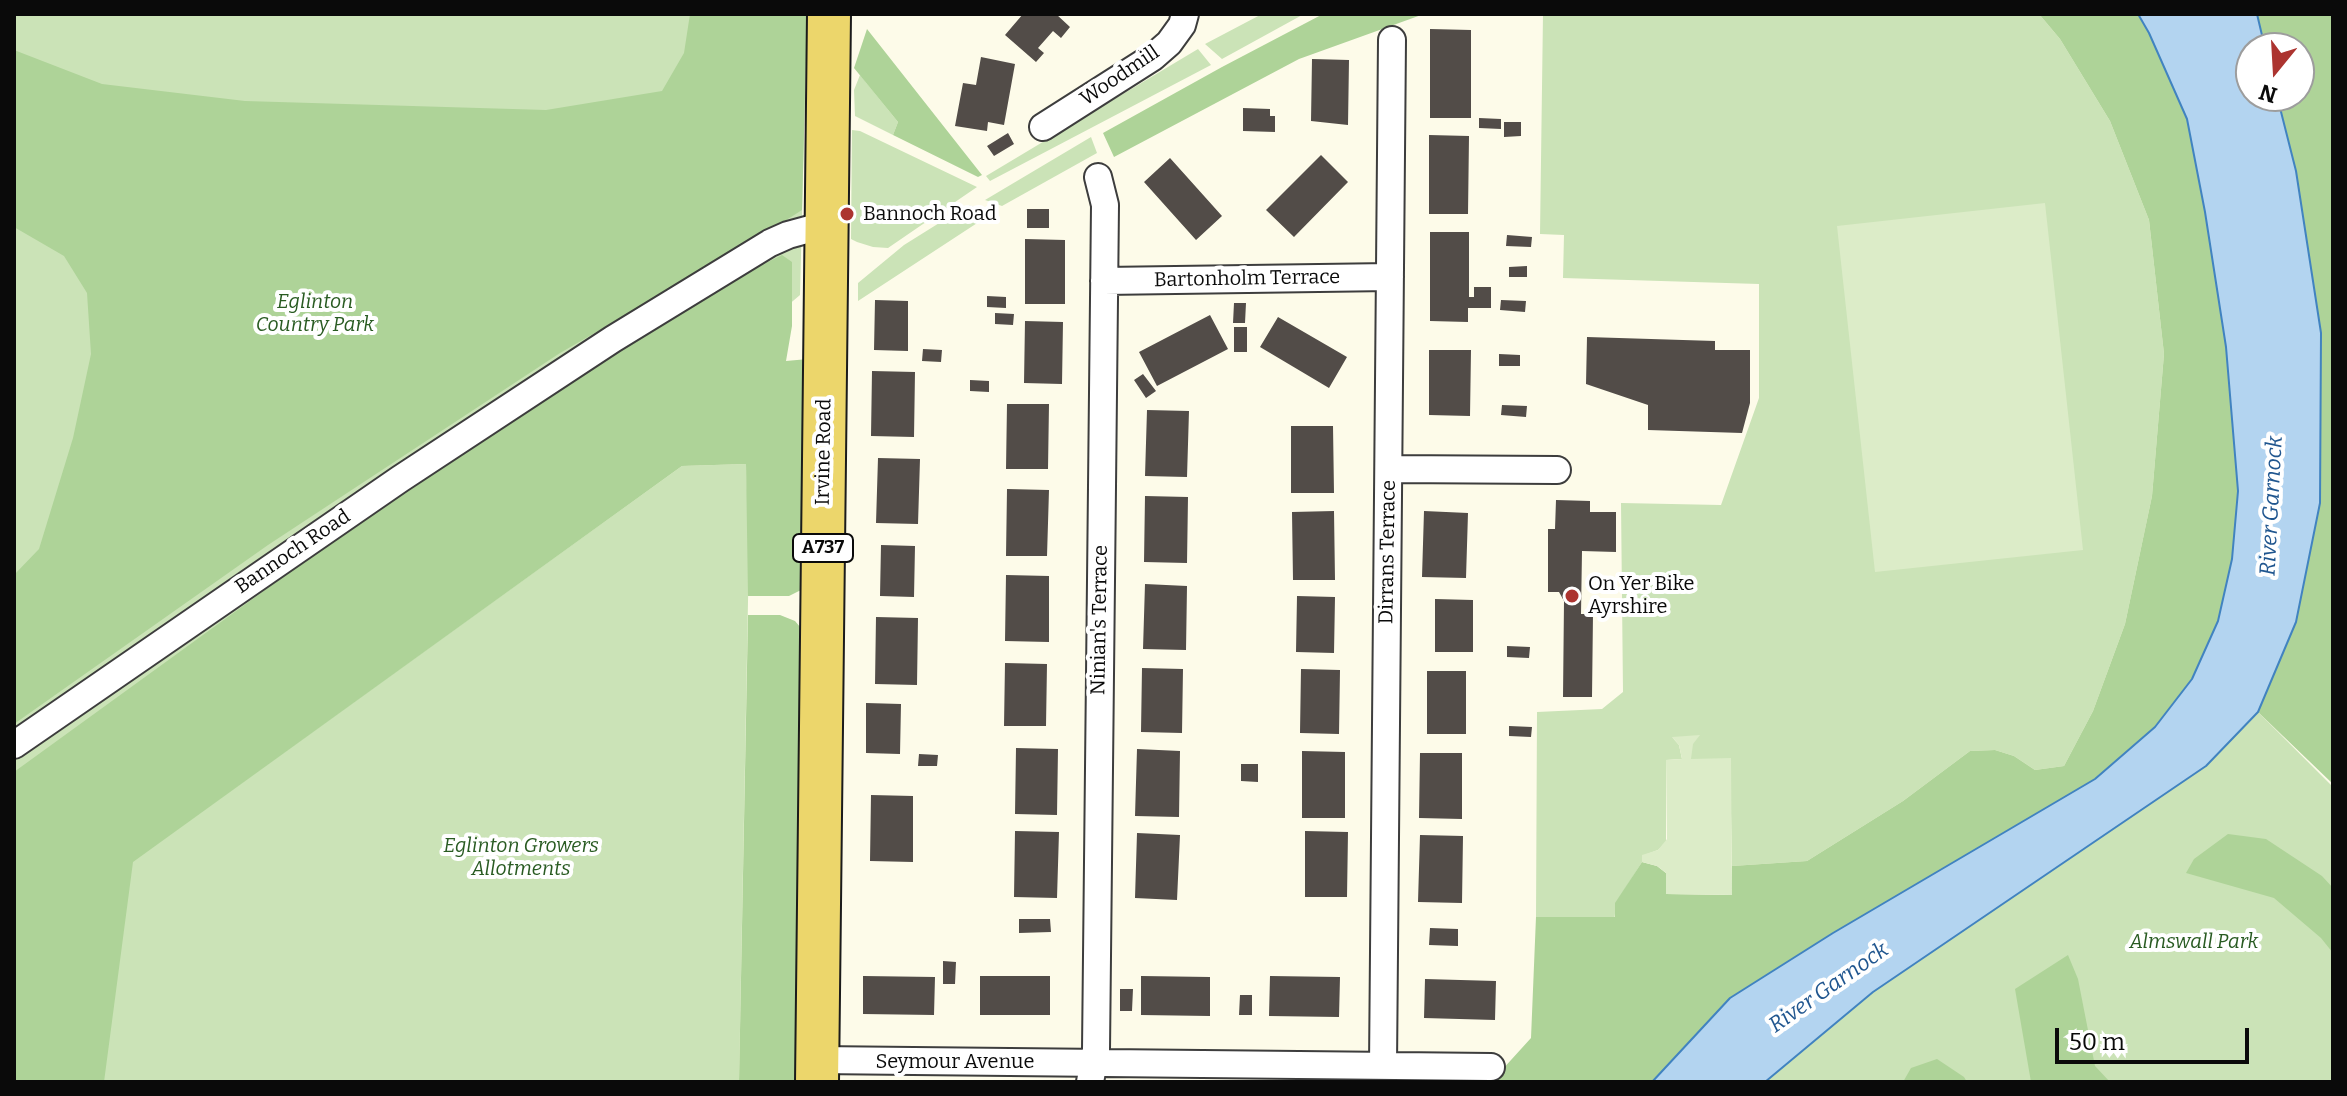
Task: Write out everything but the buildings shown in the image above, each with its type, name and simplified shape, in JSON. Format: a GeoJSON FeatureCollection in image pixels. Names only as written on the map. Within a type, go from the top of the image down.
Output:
{"type":"FeatureCollection","features":[{"type":"Feature","properties":{"kind":"main road","name":"Irvine Road"},"geometry":{"type":"LineString","coordinates":[[817,1071],[829,14]]}},
{"type":"Feature","properties":{"kind":"street","name":"Woodmill"},"geometry":{"type":"LineString","coordinates":[[1043,127],[1153,57],[1169,43],[1182,25],[1185,14]]}},
{"type":"Feature","properties":{"kind":"street","name":"Dirrans Terrace"},"geometry":{"type":"LineString","coordinates":[[1383,1065],[1392,40]]}},
{"type":"Feature","properties":{"kind":"street","name":"Ninian's Terrace"},"geometry":{"type":"LineString","coordinates":[[1092,1072],[1096,1050],[1105,205],[1098,177]]}},
{"type":"Feature","properties":{"kind":"street","name":"Bannoch Road"},"geometry":{"type":"LineString","coordinates":[[14,745],[400,479],[613,339],[770,243],[810,229],[826,228]]}},
{"type":"Feature","properties":{"kind":"street","name":"Bartonholm Terrace"},"geometry":{"type":"LineString","coordinates":[[1104,281],[1390,277]]}},
{"type":"Feature","properties":{"kind":"street"},"geometry":{"type":"LineString","coordinates":[[1389,469],[1557,470]]}},
{"type":"Feature","properties":{"kind":"street","name":"Seymour Avenue"},"geometry":{"type":"LineString","coordinates":[[817,1071],[1268,1073],[1383,1065],[1491,1067]]}},
{"type":"Feature","properties":{"kind":"green space","name":"Eglinton Country Park"},"geometry":{"type":"Polygon","coordinates":[[[14,14],[807,14],[800,295],[144,853],[682,466],[746,464],[749,548],[739,1082],[14,1082],[14,14]]]}},
{"type":"Feature","properties":{"kind":"green space"},"geometry":{"type":"Polygon","coordinates":[[[690,14],[807,14],[802,210],[560,353],[268,545],[14,724],[14,575],[39,549],[73,438],[91,354],[87,293],[64,256],[14,227],[14,50],[102,84],[245,101],[546,110],[662,91],[684,53],[690,14]]]}},
{"type":"Feature","properties":{"kind":"green space"},"geometry":{"type":"Polygon","coordinates":[[[1262,14],[1304,14],[1222,59],[1205,44],[1262,14]]]}},
{"type":"Feature","properties":{"kind":"green space"},"geometry":{"type":"Polygon","coordinates":[[[1323,14],[1424,14],[1299,59],[1114,157],[1103,133],[1323,14]]]}},
{"type":"Feature","properties":{"kind":"green space"},"geometry":{"type":"Polygon","coordinates":[[[1543,14],[2039,14],[2060,39],[2110,121],[2149,220],[2164,354],[2152,496],[2125,624],[2093,711],[2064,766],[2035,770],[2014,756],[1995,750],[1970,751],[1903,801],[1807,861],[1732,866],[1730,759],[1691,759],[1691,751],[1672,737],[1679,745],[1682,759],[1666,760],[1666,843],[1642,856],[1642,862],[1616,903],[1614,924],[1536,917],[1537,712],[1602,709],[1623,692],[1621,503],[1721,505],[1759,398],[1759,284],[1563,278],[1564,235],[1540,234],[1543,14]]]}},
{"type":"Feature","properties":{"kind":"green space"},"geometry":{"type":"Polygon","coordinates":[[[2039,14],[2138,14],[2187,119],[2226,347],[2238,491],[2232,559],[2218,621],[2192,679],[2155,727],[2095,779],[1833,933],[1730,998],[1652,1082],[1491,1082],[1531,1038],[1536,917],[1615,917],[1615,903],[1642,862],[1657,866],[1666,873],[1666,894],[1731,895],[1732,866],[1807,861],[1903,801],[1970,751],[1995,750],[2014,756],[2035,770],[2064,766],[2093,711],[2125,624],[2152,496],[2164,354],[2149,220],[2110,121],[2060,39],[2039,14]]]}},
{"type":"Feature","properties":{"kind":"green space"},"geometry":{"type":"Polygon","coordinates":[[[2257,14],[2333,14],[2333,784],[2258,712],[2296,622],[2320,503],[2321,333],[2296,171],[2281,112],[2315,112],[2315,32],[2261,32],[2257,14]]]}},
{"type":"Feature","properties":{"kind":"green space"},"geometry":{"type":"Polygon","coordinates":[[[867,29],[982,175],[978,177],[893,135],[898,122],[854,68],[867,29]]]}},
{"type":"Feature","properties":{"kind":"green space"},"geometry":{"type":"Polygon","coordinates":[[[1198,49],[1211,65],[990,181],[986,176],[1198,49]]]}},
{"type":"Feature","properties":{"kind":"green space"},"geometry":{"type":"Polygon","coordinates":[[[860,75],[898,122],[893,135],[855,116],[854,90],[860,75]]]}},
{"type":"Feature","properties":{"kind":"green space"},"geometry":{"type":"Polygon","coordinates":[[[852,130],[860,131],[977,187],[888,248],[857,242],[851,239],[852,130]]]}},
{"type":"Feature","properties":{"kind":"green space"},"geometry":{"type":"Polygon","coordinates":[[[1091,137],[1097,153],[1002,206],[985,200],[1091,137]]]}},
{"type":"Feature","properties":{"kind":"green space"},"geometry":{"type":"Polygon","coordinates":[[[2045,203],[2083,550],[1875,572],[1837,226],[2045,203]]]}},
{"type":"Feature","properties":{"kind":"green space"},"geometry":{"type":"Polygon","coordinates":[[[968,205],[994,212],[858,301],[858,283],[904,245],[968,205]]]}},
{"type":"Feature","properties":{"kind":"green space"},"geometry":{"type":"Polygon","coordinates":[[[782,255],[792,262],[792,326],[786,361],[808,359],[804,577],[801,590],[789,596],[748,596],[746,464],[682,466],[133,862],[104,1082],[14,1082],[14,772],[294,569],[671,310],[782,255]]]}},
{"type":"Feature","properties":{"kind":"green space"},"geometry":{"type":"Polygon","coordinates":[[[748,615],[780,615],[795,621],[806,634],[801,1082],[739,1082],[748,615]]]}},
{"type":"Feature","properties":{"kind":"green space","name":"Almswall Park"},"geometry":{"type":"Polygon","coordinates":[[[2258,712],[2333,787],[2333,1082],[1765,1082],[1873,992],[2206,766],[2258,712]]]}},
{"type":"Feature","properties":{"kind":"green space"},"geometry":{"type":"Polygon","coordinates":[[[1700,735],[1693,744],[1691,759],[1731,758],[1732,895],[1666,894],[1666,873],[1657,866],[1642,862],[1642,855],[1658,850],[1667,839],[1666,760],[1682,759],[1679,745],[1672,737],[1700,735]]]}},
{"type":"Feature","properties":{"kind":"green space"},"geometry":{"type":"Polygon","coordinates":[[[2228,834],[2266,839],[2322,876],[2333,888],[2333,953],[2321,938],[2274,898],[2186,873],[2194,859],[2228,834]]]}},
{"type":"Feature","properties":{"kind":"green space"},"geometry":{"type":"Polygon","coordinates":[[[2068,955],[2078,979],[2095,1066],[2110,1082],[2031,1082],[2015,989],[2068,955]]]}},
{"type":"Feature","properties":{"kind":"green space"},"geometry":{"type":"Polygon","coordinates":[[[1937,1059],[1967,1082],[1903,1082],[1911,1068],[1937,1059]]]}},
{"type":"Feature","properties":{"kind":"water","name":"River Garnock"},"geometry":{"type":"Polygon","coordinates":[[[2138,14],[2257,14],[2261,32],[2235,32],[2235,112],[2281,112],[2296,171],[2321,333],[2320,503],[2296,622],[2258,712],[2206,766],[1873,992],[1765,1082],[1652,1082],[1730,998],[1833,933],[2095,779],[2155,727],[2192,679],[2218,621],[2232,559],[2238,491],[2226,347],[2187,119],[2138,14]]]}},
{"type":"Feature","properties":{"kind":"place","name":"Bannoch Road"},"geometry":{"type":"Point","coordinates":[847,214]}},
{"type":"Feature","properties":{"kind":"place","name":"On Yer Bike Ayrshire"},"geometry":{"type":"Point","coordinates":[1572,596]}},
{"type":"Feature","properties":{"kind":"park label","name":"Eglinton Growers Allotments"},"geometry":{"type":"Point","coordinates":[521,858]}}]}
